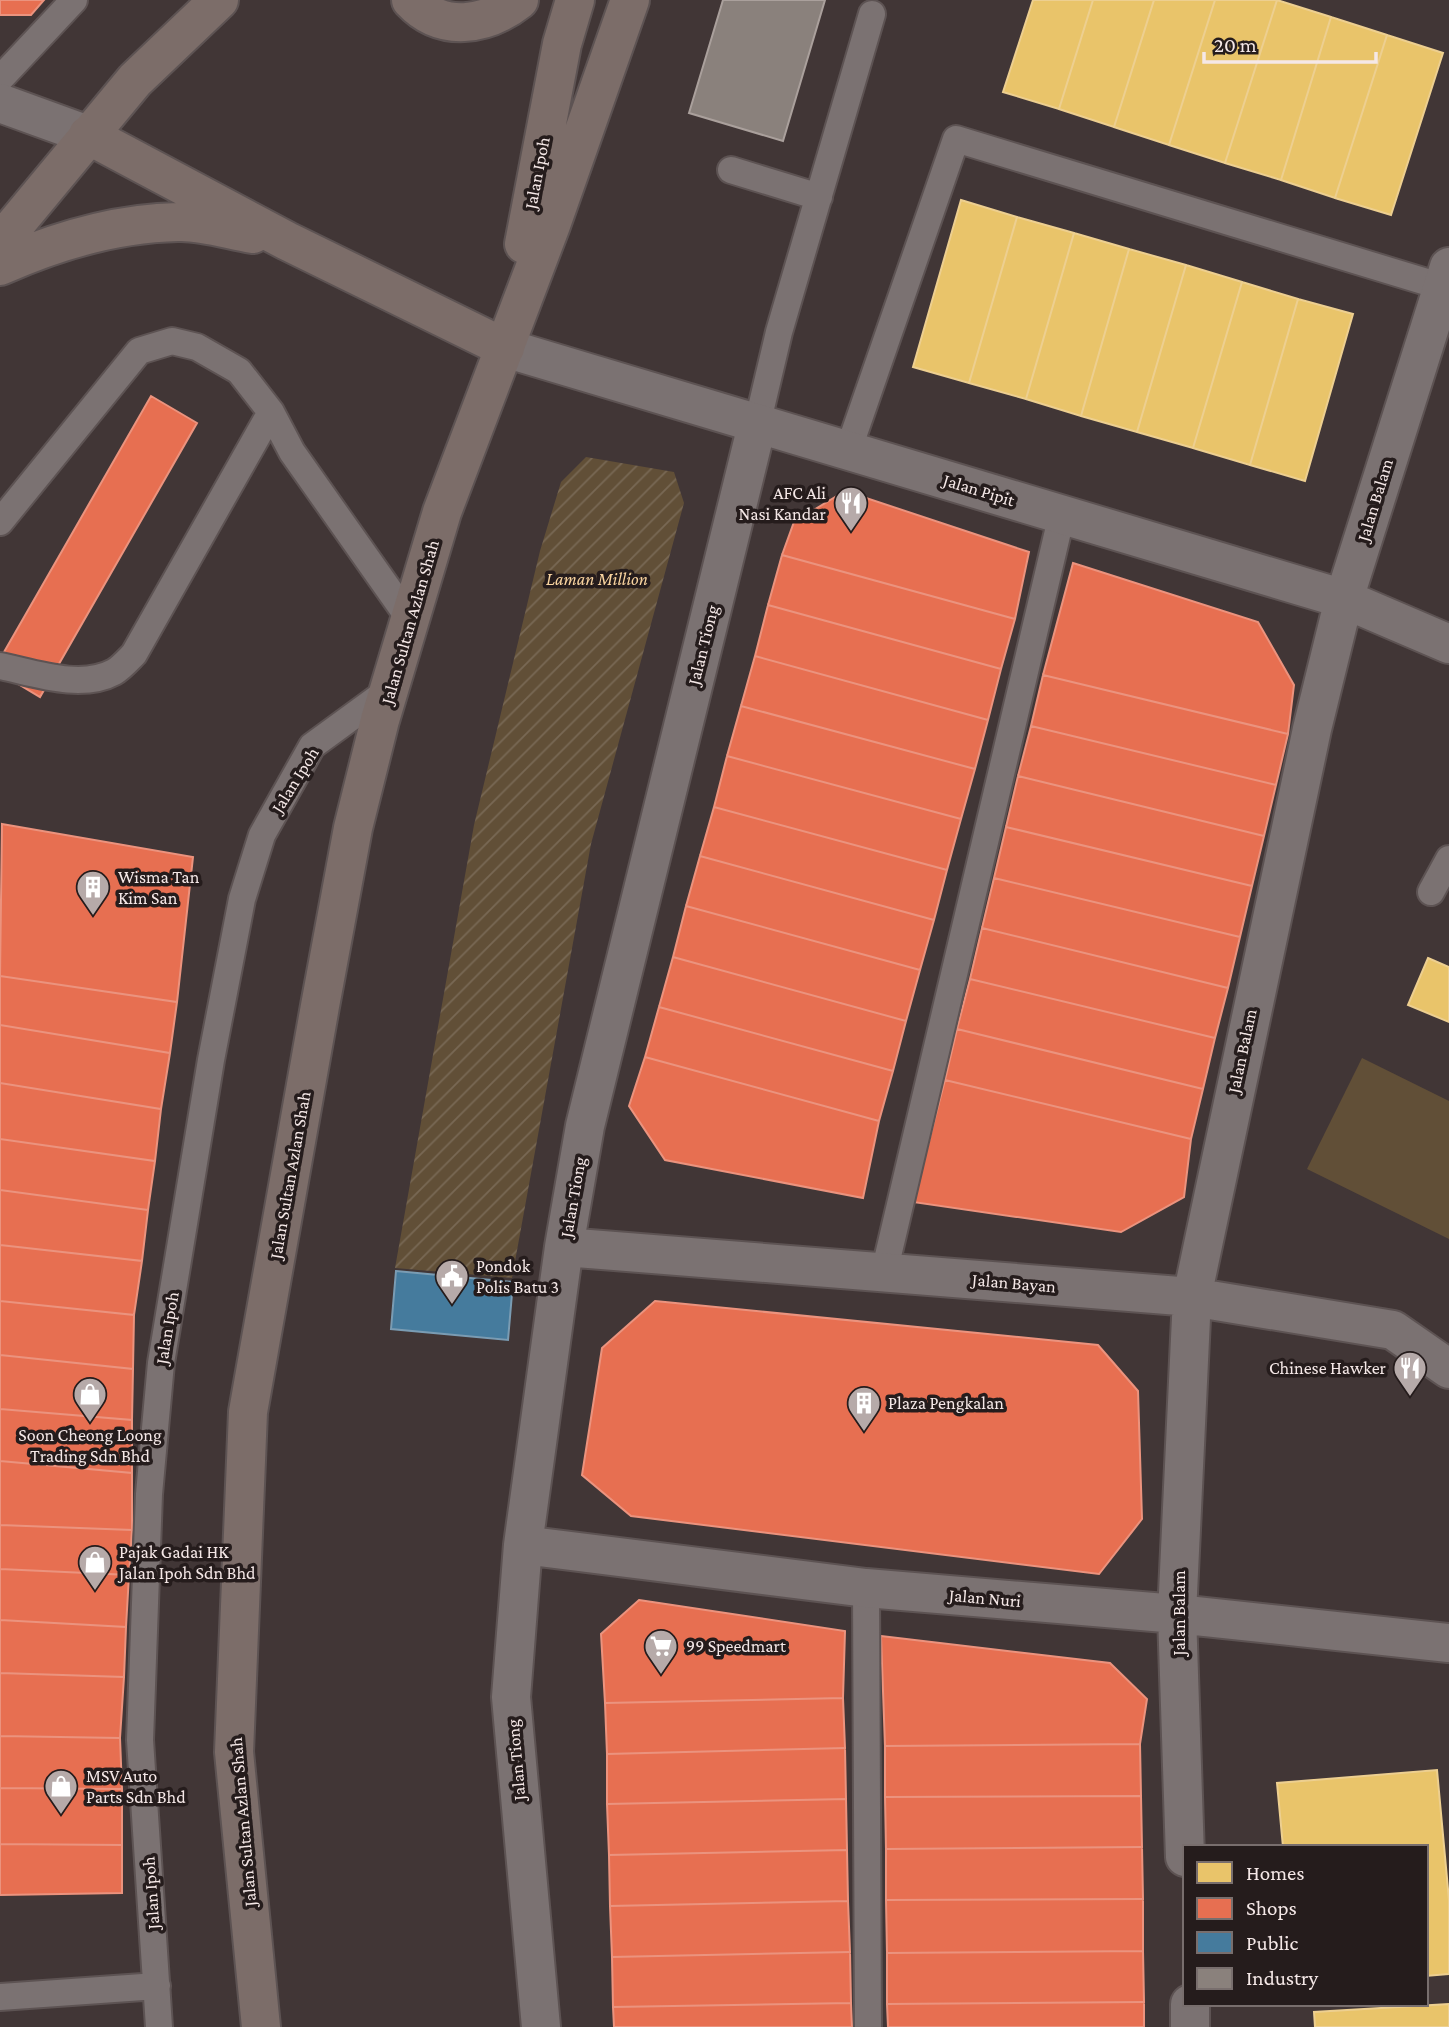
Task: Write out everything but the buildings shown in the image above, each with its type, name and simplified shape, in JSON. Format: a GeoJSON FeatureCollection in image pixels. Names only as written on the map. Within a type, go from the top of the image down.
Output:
{"type":"FeatureCollection","features":[{"type":"Feature","properties":{"kind":"main road"},"geometry":{"type":"LineString","coordinates":[[0,243],[135,80],[219,0]]}},
{"type":"Feature","properties":{"kind":"main road"},"geometry":{"type":"LineString","coordinates":[[411,0],[420,10],[453,24],[478,22],[519,0]]}},
{"type":"Feature","properties":{"kind":"main road","name":"Jalan Ipoh"},"geometry":{"type":"LineString","coordinates":[[505,348],[562,44],[575,0]]}},
{"type":"Feature","properties":{"kind":"main road"},"geometry":{"type":"LineString","coordinates":[[88,135],[288,241],[505,348],[630,0]]}},
{"type":"Feature","properties":{"kind":"main road"},"geometry":{"type":"LineString","coordinates":[[0,266],[30,253],[118,229],[180,222],[288,241]]}},
{"type":"Feature","properties":{"kind":"main road","name":"Jalan Sultan Azlan Shah"},"geometry":{"type":"LineString","coordinates":[[261,2027],[234,1752],[248,1412],[353,828],[442,512],[505,348]]}},
{"type":"Feature","properties":{"kind":"street"},"geometry":{"type":"LineString","coordinates":[[0,103],[88,135]]}},
{"type":"Feature","properties":{"kind":"street","name":"Jalan Balam"},"geometry":{"type":"LineString","coordinates":[[1185,1845],[1177,1614],[1192,1297],[1312,729],[1344,599],[1446,277]]}},
{"type":"Feature","properties":{"kind":"street","name":"Jalan Pipit"},"geometry":{"type":"LineString","coordinates":[[505,348],[1344,599],[1449,643]]}},
{"type":"Feature","properties":{"kind":"street","name":"Jalan Tiong"},"geometry":{"type":"LineString","coordinates":[[541,2027],[511,1697],[523,1545],[564,1247],[588,1112],[757,425]]}},
{"type":"Feature","properties":{"kind":"street","name":"Jalan Bayan"},"geometry":{"type":"LineString","coordinates":[[564,1247],[1192,1297],[1393,1330],[1449,1369]]}},
{"type":"Feature","properties":{"kind":"street","name":"Jalan Nuri"},"geometry":{"type":"LineString","coordinates":[[523,1545],[866,1588],[1177,1614],[1449,1643]]}},
{"type":"Feature","properties":{"kind":"street"},"geometry":{"type":"LineString","coordinates":[[1190,2006],[1190,2027]]}},
{"type":"Feature","properties":{"kind":"lane"},"geometry":{"type":"LineString","coordinates":[[0,79],[74,0]]}},
{"type":"Feature","properties":{"kind":"lane"},"geometry":{"type":"LineString","coordinates":[[757,425],[779,332],[872,14]]}},
{"type":"Feature","properties":{"kind":"lane"},"geometry":{"type":"LineString","coordinates":[[848,451],[956,139],[1446,277]]}},
{"type":"Feature","properties":{"kind":"lane"},"geometry":{"type":"LineString","coordinates":[[731,170],[819,197]]}},
{"type":"Feature","properties":{"kind":"lane"},"geometry":{"type":"LineString","coordinates":[[1,520],[139,351],[172,341],[197,347],[239,371],[271,412],[300,463],[411,621]]}},
{"type":"Feature","properties":{"kind":"lane"},"geometry":{"type":"LineString","coordinates":[[0,666],[61,678],[94,679],[115,672],[134,654],[271,412]]}},
{"type":"Feature","properties":{"kind":"lane"},"geometry":{"type":"LineString","coordinates":[[884,1273],[1062,514]]}},
{"type":"Feature","properties":{"kind":"lane","name":"Jalan Ipoh"},"geometry":{"type":"LineString","coordinates":[[159,2027],[141,1740],[149,1494],[161,1363],[216,1033],[242,899],[262,835],[313,746],[390,689]]}},
{"type":"Feature","properties":{"kind":"lane"},"geometry":{"type":"LineString","coordinates":[[1431,892],[1449,859]]}},
{"type":"Feature","properties":{"kind":"lane"},"geometry":{"type":"LineString","coordinates":[[866,1588],[868,2027]]}},
{"type":"Feature","properties":{"kind":"lane"},"geometry":{"type":"LineString","coordinates":[[0,1997],[157,1986]]}},
{"type":"Feature","properties":{"kind":"green space","name":"Laman Million"},"geometry":{"type":"Polygon","coordinates":[[[586,457],[674,472],[684,503],[591,844],[512,1278],[395,1268],[474,825],[540,551],[561,482],[586,457]]]}},
{"type":"Feature","properties":{"kind":"green space"},"geometry":{"type":"Polygon","coordinates":[[[1362,1058],[1449,1101],[1449,1239],[1307,1169],[1362,1058]]]}},
{"type":"Feature","properties":{"kind":"place","name":"AFC Ali Nasi Kandar"},"geometry":{"type":"Point","coordinates":[851,533]}},
{"type":"Feature","properties":{"kind":"place","name":"Wisma Tan Kim San"},"geometry":{"type":"Point","coordinates":[93,917]}},
{"type":"Feature","properties":{"kind":"place","name":"Pondok Polis Batu 3"},"geometry":{"type":"Point","coordinates":[452,1306]}},
{"type":"Feature","properties":{"kind":"place","name":"Chinese Hawker"},"geometry":{"type":"Point","coordinates":[1410,1398]}},
{"type":"Feature","properties":{"kind":"place","name":"Soon Cheong Loong Trading Sdn Bhd"},"geometry":{"type":"Point","coordinates":[90,1424]}},
{"type":"Feature","properties":{"kind":"place","name":"Plaza Pengkalan"},"geometry":{"type":"Point","coordinates":[864,1433]}},
{"type":"Feature","properties":{"kind":"place","name":"Pajak Gadai HK Jalan Ipoh Sdn Bhd"},"geometry":{"type":"Point","coordinates":[95,1592]}},
{"type":"Feature","properties":{"kind":"place","name":"99 Speedmart"},"geometry":{"type":"Point","coordinates":[661,1676]}},
{"type":"Feature","properties":{"kind":"place","name":"MSV Auto Parts Sdn Bhd"},"geometry":{"type":"Point","coordinates":[61,1816]}}]}
